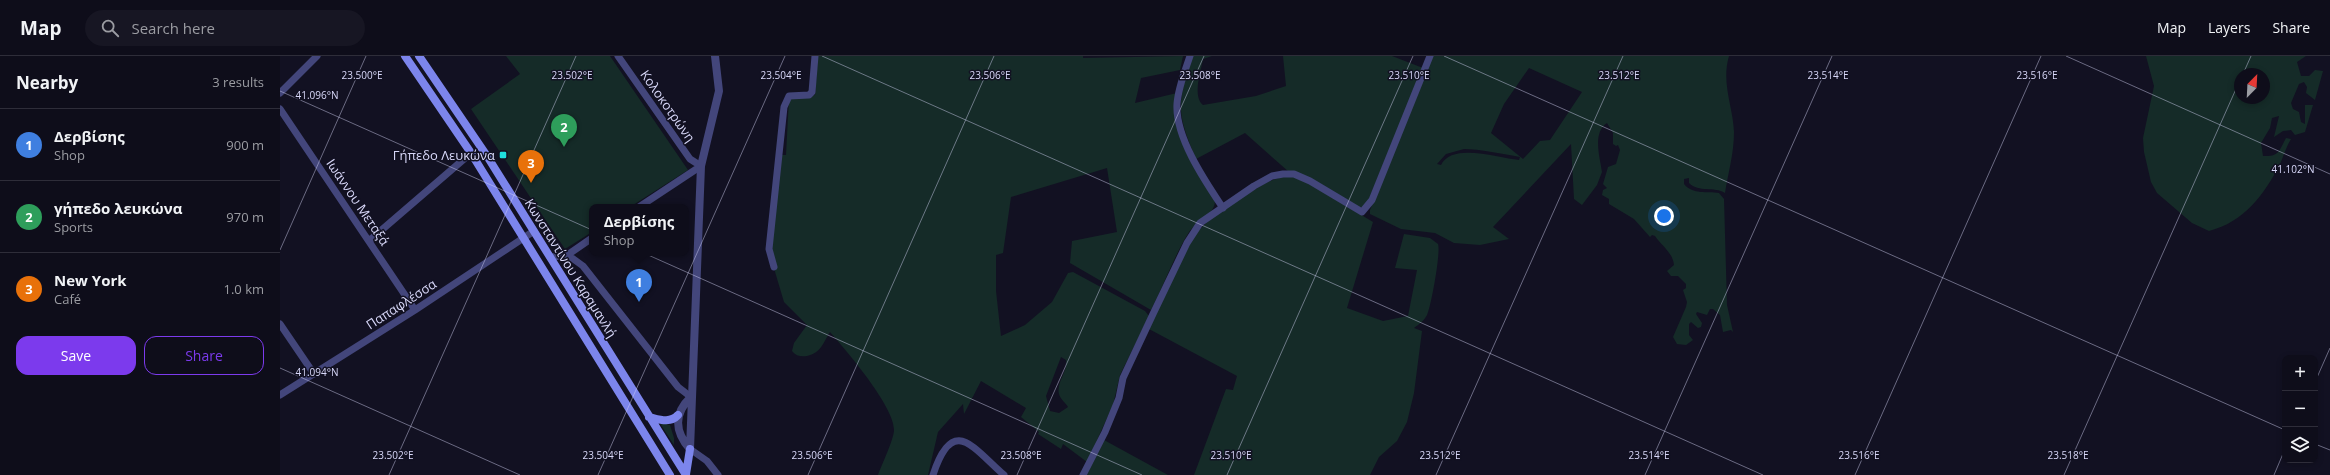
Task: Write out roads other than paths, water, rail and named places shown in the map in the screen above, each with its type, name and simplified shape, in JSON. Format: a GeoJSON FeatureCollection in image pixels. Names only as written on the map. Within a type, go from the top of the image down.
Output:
{"type":"FeatureCollection","features":[{"type":"Feature","properties":{"kind":"main road","name":"Κωνσταντίνου Καραμανλή"},"geometry":{"type":"LineString","coordinates":[[405,56],[471,153],[670,475]]}},
{"type":"Feature","properties":{"kind":"main road","name":"Κωνσταντίνου Καραμανλή"},"geometry":{"type":"LineString","coordinates":[[419,56],[487,156],[648,417],[686,475]]}},
{"type":"Feature","properties":{"kind":"main road"},"geometry":{"type":"LineString","coordinates":[[648,417],[668,421],[674,419],[678,415]]}},
{"type":"Feature","properties":{"kind":"main road"},"geometry":{"type":"LineString","coordinates":[[686,475],[690,449]]}},
{"type":"Feature","properties":{"kind":"street"},"geometry":{"type":"LineString","coordinates":[[280,93],[317,56]]}},
{"type":"Feature","properties":{"kind":"street","name":"Κολοκοτρώνη"},"geometry":{"type":"LineString","coordinates":[[618,56],[690,159],[701,166]]}},
{"type":"Feature","properties":{"kind":"street"},"geometry":{"type":"LineString","coordinates":[[690,449],[701,166],[719,91],[715,56]]}},
{"type":"Feature","properties":{"kind":"street"},"geometry":{"type":"LineString","coordinates":[[774,266],[769,249],[784,107],[789,96],[809,95],[812,92],[815,56]]}},
{"type":"Feature","properties":{"kind":"street"},"geometry":{"type":"LineString","coordinates":[[1190,56],[1178,97],[1177,113],[1192,156],[1223,208]]}},
{"type":"Feature","properties":{"kind":"street"},"geometry":{"type":"LineString","coordinates":[[1083,475],[1110,418],[1127,370],[1187,243],[1200,223],[1254,186],[1272,176],[1288,174],[1310,181],[1349,206],[1362,212],[1365,211],[1372,200],[1430,56]]}},
{"type":"Feature","properties":{"kind":"street","name":"Ιωάννου Μεταξά"},"geometry":{"type":"LineString","coordinates":[[280,109],[370,240],[415,310]]}},
{"type":"Feature","properties":{"kind":"street"},"geometry":{"type":"LineString","coordinates":[[370,240],[471,153]]}},
{"type":"Feature","properties":{"kind":"street"},"geometry":{"type":"LineString","coordinates":[[644,204],[701,166]]}},
{"type":"Feature","properties":{"kind":"street","name":"Παπαφλέσσα"},"geometry":{"type":"LineString","coordinates":[[280,395],[415,310],[534,231]]}},
{"type":"Feature","properties":{"kind":"street"},"geometry":{"type":"LineString","coordinates":[[566,256],[589,240]]}},
{"type":"Feature","properties":{"kind":"street"},"geometry":{"type":"LineString","coordinates":[[550,257],[566,256],[584,266],[678,387],[691,397]]}},
{"type":"Feature","properties":{"kind":"street"},"geometry":{"type":"LineString","coordinates":[[280,324],[314,374]]}},
{"type":"Feature","properties":{"kind":"street"},"geometry":{"type":"LineString","coordinates":[[691,397],[682,405],[678,415],[681,435],[690,449],[707,461],[718,475]]}},
{"type":"Feature","properties":{"kind":"street"},"geometry":{"type":"LineString","coordinates":[[933,475],[943,450],[952,442],[957,441],[971,444],[1004,475]]}},
{"type":"Feature","properties":{"kind":"place","name":"γήπεδο λευκώνα"},"geometry":{"type":"Point","coordinates":[564,147]}},
{"type":"Feature","properties":{"kind":"place","name":"Γήπεδο Λευκώνα"},"geometry":{"type":"Point","coordinates":[503,155]}},
{"type":"Feature","properties":{"kind":"place","name":"New York"},"geometry":{"type":"Point","coordinates":[531,183]}},
{"type":"Feature","properties":{"kind":"place","name":"Δερβίσης"},"geometry":{"type":"Point","coordinates":[639,302]}}]}
